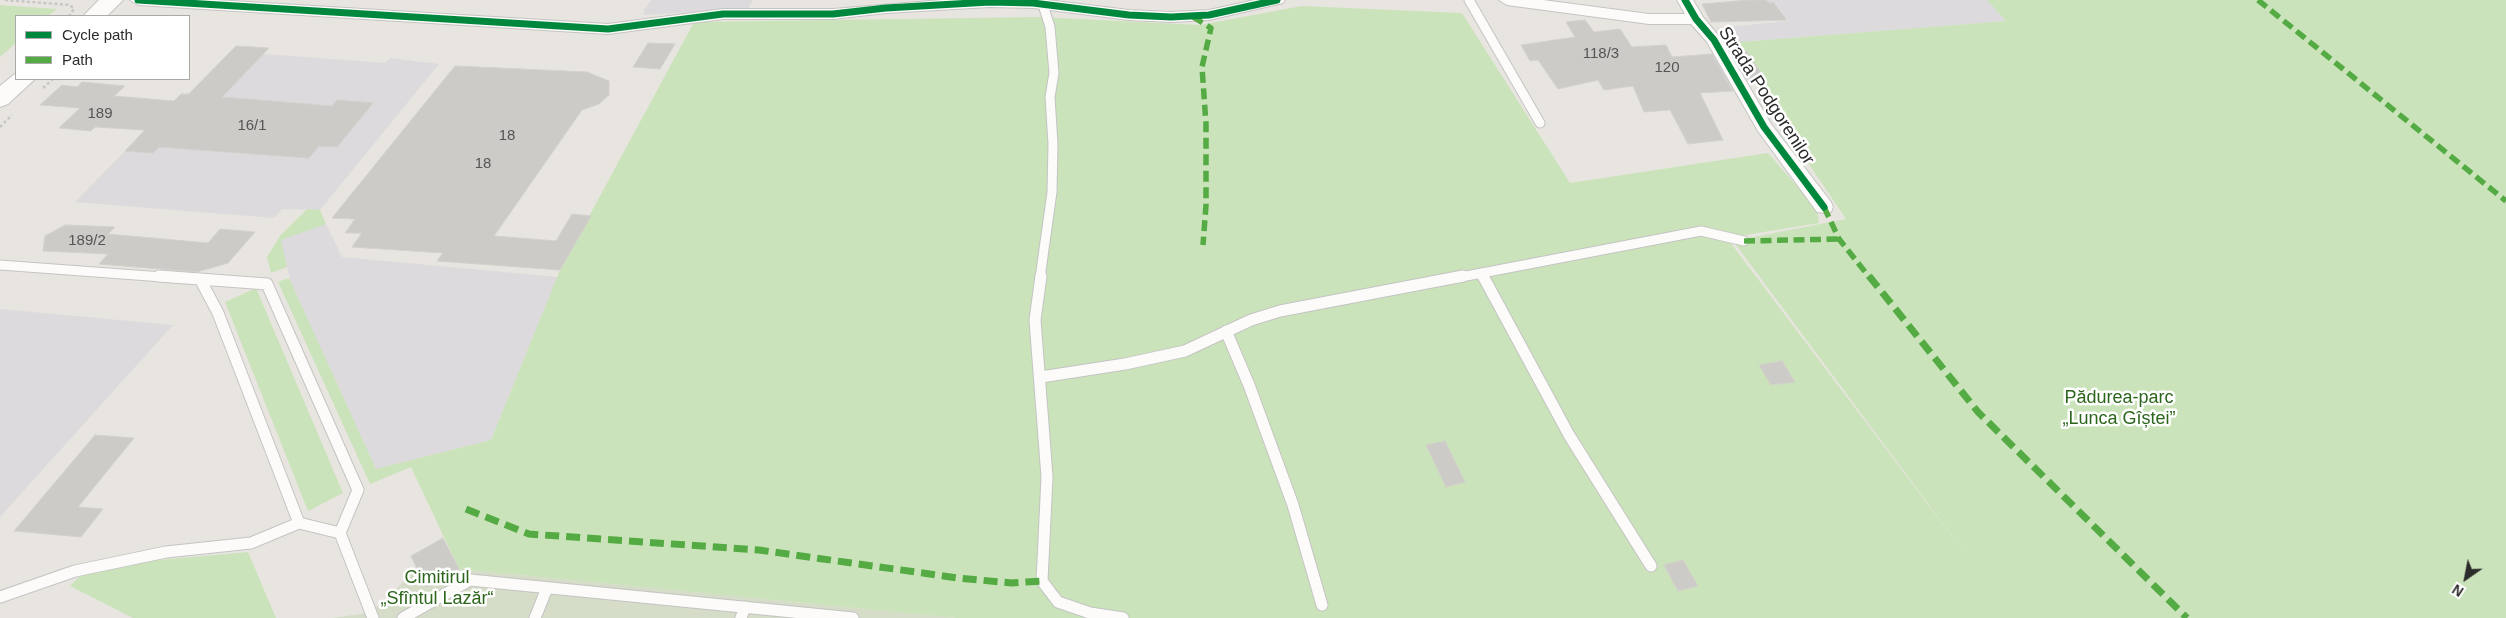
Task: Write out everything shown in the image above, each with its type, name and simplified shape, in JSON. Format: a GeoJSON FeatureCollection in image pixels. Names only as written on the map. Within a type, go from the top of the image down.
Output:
{"type":"FeatureCollection","features":[{"type":"Feature","properties":{"kind":"main road"},"geometry":{"type":"LineString","coordinates":[[95,15],[112,0]]}},
{"type":"Feature","properties":{"kind":"main road"},"geometry":{"type":"LineString","coordinates":[[0,99],[22,80]]}},
{"type":"Feature","properties":{"kind":"street"},"geometry":{"type":"LineString","coordinates":[[138,0],[608,29],[723,14],[833,14],[886,8],[990,2],[1171,17],[1209,15],[1277,0]]}},
{"type":"Feature","properties":{"kind":"street"},"geometry":{"type":"LineString","coordinates":[[1507,0],[1649,19],[1696,19]]}},
{"type":"Feature","properties":{"kind":"street","name":"Strada Podgorenilor"},"geometry":{"type":"LineString","coordinates":[[1685,0],[1696,19],[1714,40],[1764,127],[1824,207]]}},
{"type":"Feature","properties":{"kind":"lane"},"geometry":{"type":"LineString","coordinates":[[1469,0],[1540,123]]}},
{"type":"Feature","properties":{"kind":"lane"},"geometry":{"type":"LineString","coordinates":[[1043,5],[1050,27],[1054,73],[1050,97],[1054,169],[1035,320],[1042,377],[1047,477],[1042,581],[1058,602],[1090,613],[1122,618]]}},
{"type":"Feature","properties":{"kind":"lane"},"geometry":{"type":"LineString","coordinates":[[1042,377],[1124,364],[1184,351],[1251,320],[1280,311],[1701,231],[1744,241]]}},
{"type":"Feature","properties":{"kind":"lane"},"geometry":{"type":"LineString","coordinates":[[0,265],[267,284],[358,490],[340,533],[373,618]]}},
{"type":"Feature","properties":{"kind":"lane"},"geometry":{"type":"LineString","coordinates":[[1481,273],[1569,435],[1651,566]]}},
{"type":"Feature","properties":{"kind":"lane"},"geometry":{"type":"LineString","coordinates":[[200,279],[218,313],[299,523]]}},
{"type":"Feature","properties":{"kind":"lane"},"geometry":{"type":"LineString","coordinates":[[1226,331],[1249,385],[1293,505],[1322,605]]}},
{"type":"Feature","properties":{"kind":"lane"},"geometry":{"type":"LineString","coordinates":[[0,597],[25,590],[75,570],[166,552],[251,543],[299,523],[340,533]]}},
{"type":"Feature","properties":{"kind":"lane"},"geometry":{"type":"LineString","coordinates":[[403,618],[470,580],[743,613],[853,618]]}},
{"type":"Feature","properties":{"kind":"lane"},"geometry":{"type":"LineString","coordinates":[[535,618],[547,588]]}},
{"type":"Feature","properties":{"kind":"path"},"geometry":{"type":"LineString","coordinates":[[5,0],[70,5],[74,9],[70,15]]}},
{"type":"Feature","properties":{"kind":"shaded area"},"geometry":{"type":"Polygon","coordinates":[[[651,0],[753,0],[748,9],[644,15],[644,10],[651,0]]]}},
{"type":"Feature","properties":{"kind":"shaded area"},"geometry":{"type":"Polygon","coordinates":[[[1765,0],[1987,0],[2006,21],[1727,43],[1717,28],[1789,21],[1775,3],[1769,3],[1765,0]]]}},
{"type":"Feature","properties":{"kind":"shaded area"},"geometry":{"type":"Polygon","coordinates":[[[236,46],[269,48],[264,54],[385,63],[390,58],[439,64],[320,210],[282,209],[274,218],[75,202],[182,93],[189,93],[236,46]]]}},
{"type":"Feature","properties":{"kind":"shaded area"},"geometry":{"type":"Polygon","coordinates":[[[326,224],[342,257],[558,277],[491,440],[376,469],[292,286],[280,240],[326,224]]]}},
{"type":"Feature","properties":{"kind":"shaded area"},"geometry":{"type":"Polygon","coordinates":[[[0,309],[173,325],[0,517],[0,309]]]}},
{"type":"Feature","properties":{"kind":"green space","name":"Pădurea-parc „Lunca Gîștei”"},"geometry":{"type":"Polygon","coordinates":[[[1987,0],[2506,0],[2506,618],[956,618],[459,569],[411,467],[370,484],[278,282],[289,278],[376,469],[491,440],[560,270],[694,22],[1039,17],[1200,25],[1302,6],[1462,13],[1570,183],[1768,153],[1817,209],[1819,223],[1727,238],[1975,567],[1733,241],[1846,219],[1727,43],[2006,21],[1987,0]]]}},
{"type":"Feature","properties":{"kind":"green space"},"geometry":{"type":"Polygon","coordinates":[[[0,5],[57,9],[49,15],[15,15],[15,44],[0,57],[0,5]]]}},
{"type":"Feature","properties":{"kind":"green space"},"geometry":{"type":"Polygon","coordinates":[[[307,209],[320,210],[326,224],[281,240],[287,267],[271,273],[267,257],[280,236],[307,209]]]}},
{"type":"Feature","properties":{"kind":"green space"},"geometry":{"type":"Polygon","coordinates":[[[256,288],[343,493],[308,511],[225,302],[256,288]]]}},
{"type":"Feature","properties":{"kind":"green space","name":"Cimitirul „Sfîntul Lazăr“"},"geometry":{"type":"Polygon","coordinates":[[[443,538],[459,569],[956,618],[331,618],[361,614],[385,602],[416,567],[411,556],[443,538]]]}},
{"type":"Feature","properties":{"kind":"green space"},"geometry":{"type":"Polygon","coordinates":[[[248,552],[276,618],[133,618],[70,586],[82,574],[147,561],[248,552]]]}},
{"type":"Feature","properties":{"kind":"building"},"geometry":{"type":"Polygon","coordinates":[[[1766,0],[1769,3],[1774,3],[1787,20],[1711,22],[1702,4],[1766,0]]]}},
{"type":"Feature","properties":{"kind":"building"},"geometry":{"type":"Polygon","coordinates":[[[1585,20],[1594,32],[1620,29],[1632,47],[1666,45],[1672,57],[1712,54],[1733,91],[1700,93],[1723,140],[1688,144],[1670,110],[1644,112],[1633,86],[1604,90],[1598,80],[1558,89],[1538,60],[1530,61],[1521,45],[1575,37],[1566,22],[1585,20]]]}},
{"type":"Feature","properties":{"kind":"building"},"geometry":{"type":"Polygon","coordinates":[[[648,43],[675,44],[660,69],[633,67],[648,43]]]}},
{"type":"Feature","properties":{"kind":"building"},"geometry":{"type":"Polygon","coordinates":[[[236,46],[269,48],[222,97],[332,106],[337,100],[373,103],[337,147],[319,146],[309,158],[159,147],[153,153],[125,151],[145,130],[95,127],[91,131],[59,128],[80,108],[40,105],[62,85],[77,87],[82,82],[125,86],[114,96],[174,101],[181,94],[188,95],[236,46]]]}},
{"type":"Feature","properties":{"kind":"building"},"geometry":{"type":"Polygon","coordinates":[[[1746,51],[1764,77],[1747,79],[1731,52],[1746,51]]]}},
{"type":"Feature","properties":{"kind":"building"},"geometry":{"type":"Polygon","coordinates":[[[455,66],[587,72],[609,81],[609,95],[599,104],[582,110],[494,236],[556,241],[572,214],[591,216],[560,270],[437,261],[443,253],[352,247],[362,233],[345,233],[355,219],[332,218],[455,66]]]}},
{"type":"Feature","properties":{"kind":"building"},"geometry":{"type":"Polygon","coordinates":[[[65,225],[115,227],[108,234],[208,243],[220,229],[255,232],[228,263],[197,272],[99,264],[108,254],[43,251],[45,236],[65,225]]]}},
{"type":"Feature","properties":{"kind":"building"},"geometry":{"type":"Polygon","coordinates":[[[1782,361],[1795,382],[1771,385],[1759,365],[1782,361]]]}},
{"type":"Feature","properties":{"kind":"building"},"geometry":{"type":"Polygon","coordinates":[[[95,435],[134,438],[78,507],[103,509],[81,537],[14,531],[95,435]]]}},
{"type":"Feature","properties":{"kind":"building"},"geometry":{"type":"Polygon","coordinates":[[[1445,441],[1465,482],[1446,487],[1426,445],[1445,441]]]}},
{"type":"Feature","properties":{"kind":"building"},"geometry":{"type":"Polygon","coordinates":[[[443,538],[459,569],[426,587],[411,556],[443,538]]]}},
{"type":"Feature","properties":{"kind":"building"},"geometry":{"type":"Polygon","coordinates":[[[1683,560],[1698,586],[1678,591],[1664,565],[1683,560]]]}},
{"type":"Feature","properties":{"kind":"marked path"},"geometry":{"type":"LineString","coordinates":[[2258,0],[2506,201]]}},
{"type":"Feature","properties":{"kind":"marked path"},"geometry":{"type":"LineString","coordinates":[[1193,17],[1211,28],[1202,67],[1206,124],[1206,205],[1203,245]]}},
{"type":"Feature","properties":{"kind":"marked path"},"geometry":{"type":"LineString","coordinates":[[1824,207],[1839,239],[1978,412],[2187,618]]}},
{"type":"Feature","properties":{"kind":"marked path"},"geometry":{"type":"LineString","coordinates":[[1744,241],[1839,239]]}},
{"type":"Feature","properties":{"kind":"marked path"},"geometry":{"type":"LineString","coordinates":[[466,509],[529,534],[759,550],[958,578],[1012,583],[1042,581]]}},
{"type":"Feature","properties":{"kind":"cycle path"},"geometry":{"type":"LineString","coordinates":[[138,0],[608,29],[723,14],[833,14],[886,8],[990,2],[1033,3],[1129,15],[1171,17],[1209,15],[1277,0]]}},
{"type":"Feature","properties":{"kind":"cycle path"},"geometry":{"type":"LineString","coordinates":[[1685,0],[1696,19],[1714,40],[1764,127],[1824,207]]}}]}
